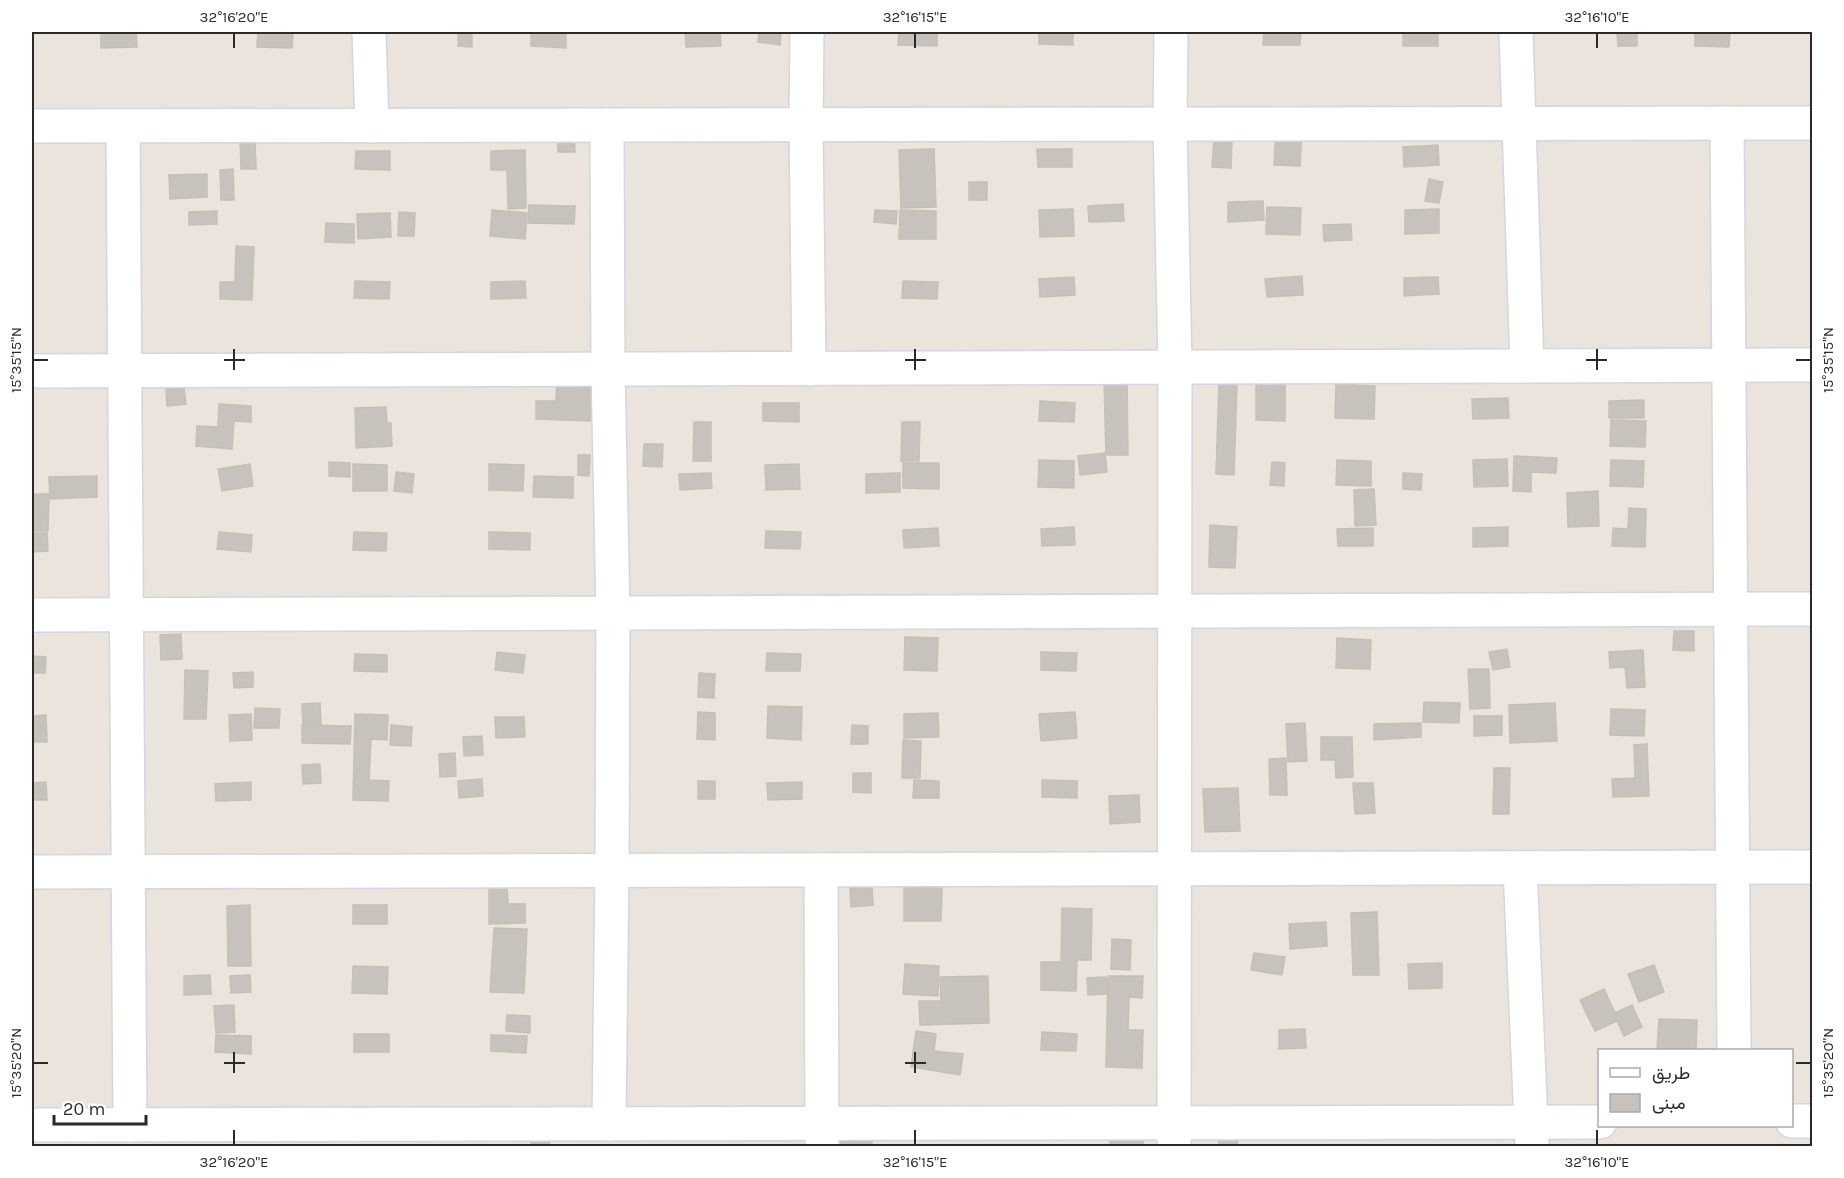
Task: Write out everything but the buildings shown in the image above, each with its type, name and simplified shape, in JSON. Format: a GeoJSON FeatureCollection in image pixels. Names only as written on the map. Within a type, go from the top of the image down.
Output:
{"type":"FeatureCollection","features":[{"type":"Feature","properties":{"kind":"street"},"geometry":{"type":"LineString","coordinates":[[369,32],[372,126]]}},
{"type":"Feature","properties":{"kind":"street"},"geometry":{"type":"LineString","coordinates":[[807,32],[809,369]]}},
{"type":"Feature","properties":{"kind":"street"},"geometry":{"type":"LineString","coordinates":[[1171,32],[1170,124],[1175,367],[1174,1135]]}},
{"type":"Feature","properties":{"kind":"street"},"geometry":{"type":"LineString","coordinates":[[1516,32],[1527,366]]}},
{"type":"Feature","properties":{"kind":"street"},"geometry":{"type":"LineString","coordinates":[[1727,123],[1734,1049]]}},
{"type":"Feature","properties":{"kind":"street"},"geometry":{"type":"LineString","coordinates":[[32,126],[1812,123]]}},
{"type":"Feature","properties":{"kind":"street"},"geometry":{"type":"LineString","coordinates":[[607,125],[608,369],[614,613],[609,1124]]}},
{"type":"Feature","properties":{"kind":"street"},"geometry":{"type":"LineString","coordinates":[[123,126],[130,1125]]}},
{"type":"Feature","properties":{"kind":"street"},"geometry":{"type":"LineString","coordinates":[[32,371],[1812,365]]}},
{"type":"Feature","properties":{"kind":"street"},"geometry":{"type":"LineString","coordinates":[[32,615],[1812,609]]}},
{"type":"Feature","properties":{"kind":"street"},"geometry":{"type":"LineString","coordinates":[[32,872],[1812,867]]}},
{"type":"Feature","properties":{"kind":"street"},"geometry":{"type":"LineString","coordinates":[[1520,868],[1531,1134]]}},
{"type":"Feature","properties":{"kind":"street"},"geometry":{"type":"LineString","coordinates":[[821,870],[822,1135]]}},
{"type":"Feature","properties":{"kind":"street"},"geometry":{"type":"LineString","coordinates":[[1793,1121],[1812,1121]]}},
{"type":"Feature","properties":{"kind":"street"},"geometry":{"type":"LineString","coordinates":[[32,1125],[130,1125],[366,1136],[609,1124],[822,1135],[1174,1135],[1531,1134],[1598,1122]]}}]}
